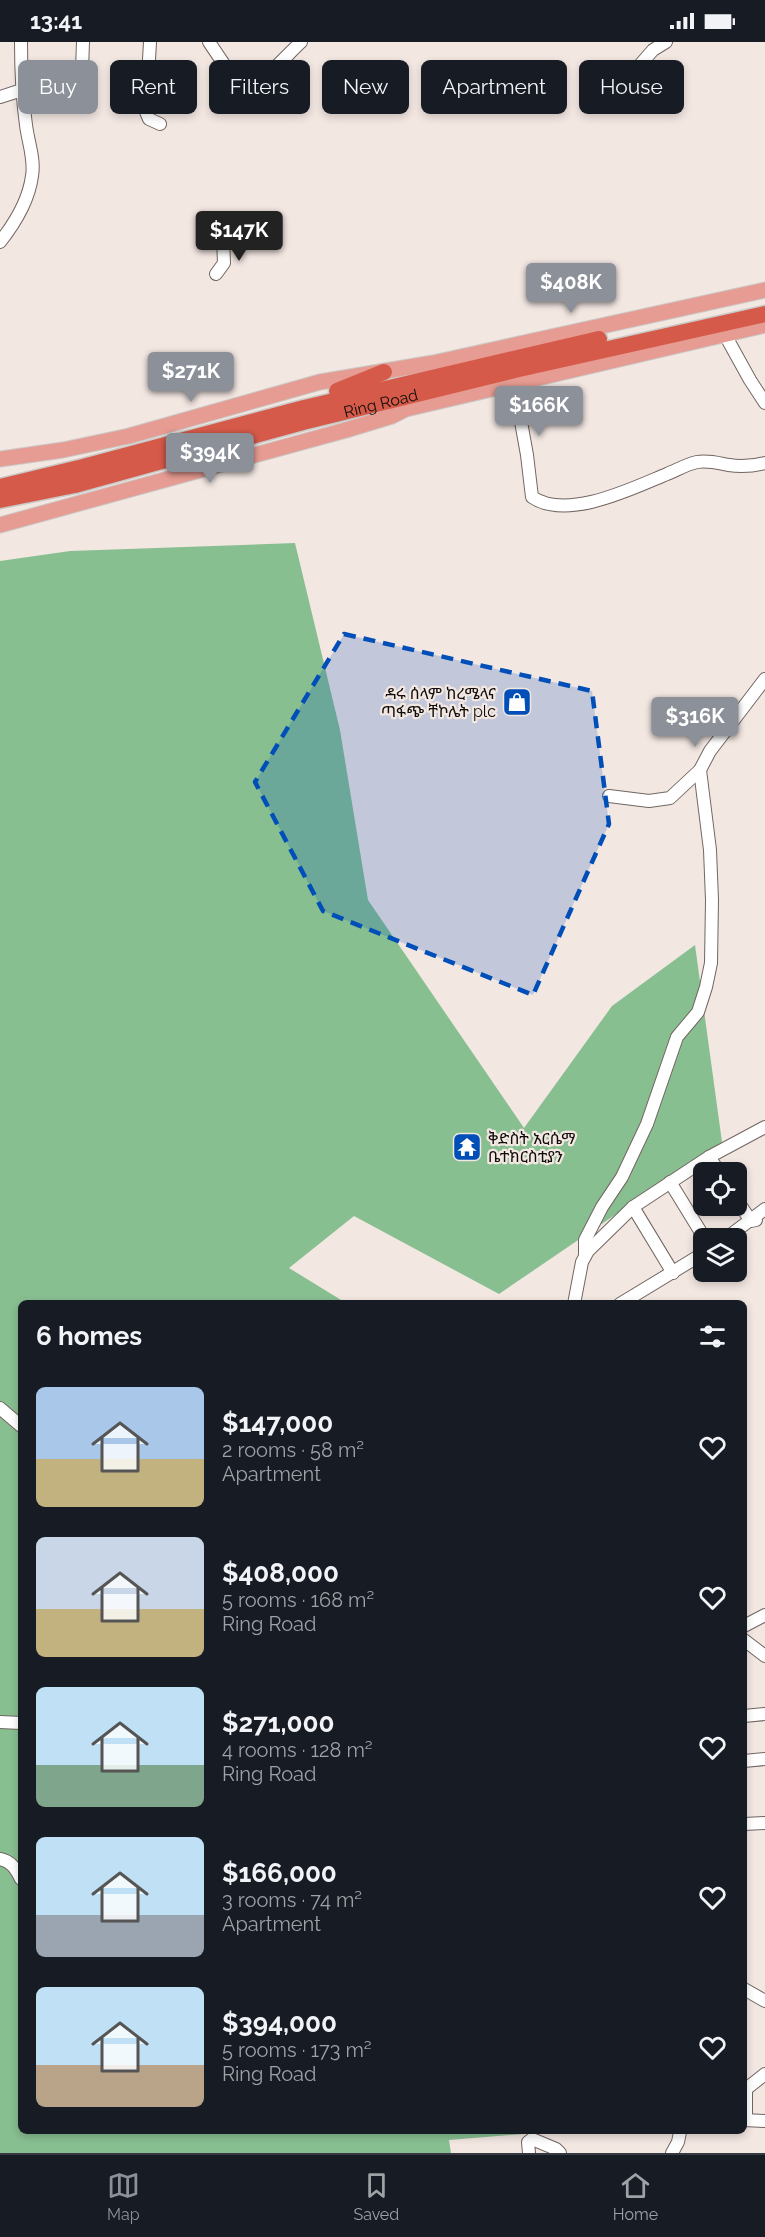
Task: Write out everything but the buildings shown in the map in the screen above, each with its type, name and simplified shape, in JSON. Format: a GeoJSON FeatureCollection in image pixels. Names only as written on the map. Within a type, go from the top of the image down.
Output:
{"type":"FeatureCollection","features":[{"type":"Feature","properties":{"kind":"highway","name":"Ring Road"},"geometry":{"type":"LineString","coordinates":[[457,379],[572,344],[648,330],[765,303]]}},
{"type":"Feature","properties":{"kind":"highway","name":"Ring Road"},"geometry":{"type":"LineString","coordinates":[[0,487],[457,379],[765,314]]}},
{"type":"Feature","properties":{"kind":"highway"},"geometry":{"type":"LineString","coordinates":[[303,415],[384,372]]}},
{"type":"Feature","properties":{"kind":"highway"},"geometry":{"type":"LineString","coordinates":[[303,415],[322,424],[406,409]]}},
{"type":"Feature","properties":{"kind":"highway","name":"Ring Road"},"geometry":{"type":"LineString","coordinates":[[0,500],[75,485],[303,415]]}},
{"type":"Feature","properties":{"kind":"main road","name":"Ring Road"},"geometry":{"type":"LineString","coordinates":[[0,459],[63,450],[129,436],[320,382],[433,363],[765,290]]}},
{"type":"Feature","properties":{"kind":"main road"},"geometry":{"type":"LineString","coordinates":[[0,525],[346,430],[392,416],[406,409],[765,325]]}},
{"type":"Feature","properties":{"kind":"street"},"geometry":{"type":"LineString","coordinates":[[21,42],[21,60]]}},
{"type":"Feature","properties":{"kind":"street"},"geometry":{"type":"LineString","coordinates":[[82,42],[82,60]]}},
{"type":"Feature","properties":{"kind":"street"},"geometry":{"type":"LineString","coordinates":[[150,42],[146,112],[149,119],[160,124]]}},
{"type":"Feature","properties":{"kind":"street"},"geometry":{"type":"LineString","coordinates":[[209,42],[221,60]]}},
{"type":"Feature","properties":{"kind":"street"},"geometry":{"type":"LineString","coordinates":[[284,60],[301,42]]}},
{"type":"Feature","properties":{"kind":"street"},"geometry":{"type":"LineString","coordinates":[[644,60],[653,50],[666,42]]}},
{"type":"Feature","properties":{"kind":"street"},"geometry":{"type":"LineString","coordinates":[[0,98],[18,91]]}},
{"type":"Feature","properties":{"kind":"street"},"geometry":{"type":"LineString","coordinates":[[0,242],[16,219],[33,175],[33,161],[25,114]]}},
{"type":"Feature","properties":{"kind":"street"},"geometry":{"type":"LineString","coordinates":[[216,274],[225,258],[223,239]]}},
{"type":"Feature","properties":{"kind":"street"},"geometry":{"type":"LineString","coordinates":[[724,333],[765,403]]}},
{"type":"Feature","properties":{"kind":"street"},"geometry":{"type":"LineString","coordinates":[[514,382],[532,497],[537,501],[564,506],[589,502],[628,490],[696,462],[706,461],[744,466],[765,463]]}},
{"type":"Feature","properties":{"kind":"street"},"geometry":{"type":"LineString","coordinates":[[609,796],[663,801],[670,798],[700,770],[710,750],[765,679]]}},
{"type":"Feature","properties":{"kind":"street"},"geometry":{"type":"LineString","coordinates":[[574,1300],[576,1284],[585,1256],[585,1240],[622,1177],[647,1124],[676,1037],[698,1012],[706,987],[711,963],[712,900],[710,850],[700,770]]}},
{"type":"Feature","properties":{"kind":"street"},"geometry":{"type":"LineString","coordinates":[[585,1256],[633,1208],[709,1157],[765,1126]]}},
{"type":"Feature","properties":{"kind":"street"},"geometry":{"type":"LineString","coordinates":[[709,1157],[712,1162]]}},
{"type":"Feature","properties":{"kind":"street"},"geometry":{"type":"LineString","coordinates":[[670,1182],[698,1228]]}},
{"type":"Feature","properties":{"kind":"street"},"geometry":{"type":"LineString","coordinates":[[633,1208],[673,1273]]}},
{"type":"Feature","properties":{"kind":"street"},"geometry":{"type":"LineString","coordinates":[[741,1228],[765,1209]]}},
{"type":"Feature","properties":{"kind":"street"},"geometry":{"type":"LineString","coordinates":[[747,1215],[751,1221]]}},
{"type":"Feature","properties":{"kind":"street"},"geometry":{"type":"LineString","coordinates":[[751,1221],[765,1218]]}},
{"type":"Feature","properties":{"kind":"street"},"geometry":{"type":"LineString","coordinates":[[627,1300],[693,1260]]}},
{"type":"Feature","properties":{"kind":"street"},"geometry":{"type":"LineString","coordinates":[[0,1408],[18,1423]]}},
{"type":"Feature","properties":{"kind":"street"},"geometry":{"type":"LineString","coordinates":[[747,1624],[765,1615]]}},
{"type":"Feature","properties":{"kind":"street"},"geometry":{"type":"LineString","coordinates":[[747,1642],[765,1656]]}},
{"type":"Feature","properties":{"kind":"street"},"geometry":{"type":"LineString","coordinates":[[747,1716],[765,1714]]}},
{"type":"Feature","properties":{"kind":"street"},"geometry":{"type":"LineString","coordinates":[[0,1722],[18,1723]]}},
{"type":"Feature","properties":{"kind":"street"},"geometry":{"type":"LineString","coordinates":[[747,1761],[765,1759]]}},
{"type":"Feature","properties":{"kind":"street"},"geometry":{"type":"LineString","coordinates":[[747,1824],[765,1823]]}},
{"type":"Feature","properties":{"kind":"street"},"geometry":{"type":"LineString","coordinates":[[0,1859],[7,1860],[18,1872]]}},
{"type":"Feature","properties":{"kind":"street"},"geometry":{"type":"LineString","coordinates":[[747,1991],[765,2001]]}},
{"type":"Feature","properties":{"kind":"street"},"geometry":{"type":"LineString","coordinates":[[747,2085],[765,2074]]}},
{"type":"Feature","properties":{"kind":"street"},"geometry":{"type":"LineString","coordinates":[[747,2120],[765,2121]]}},
{"type":"Feature","properties":{"kind":"street"},"geometry":{"type":"LineString","coordinates":[[672,2153],[680,2134]]}},
{"type":"Feature","properties":{"kind":"street"},"geometry":{"type":"LineString","coordinates":[[529,2153],[528,2142],[532,2139],[556,2148],[560,2153]]}},
{"type":"Feature","properties":{"kind":"highlighted area"},"geometry":{"type":"Polygon","coordinates":[[[344,634],[592,691],[609,824],[533,995],[323,911],[255,782],[344,634]]]}},
{"type":"Feature","properties":{"kind":"green space"},"geometry":{"type":"Polygon","coordinates":[[[295,543],[340,730],[368,900],[524,1128],[612,1006],[695,945],[722,1142],[499,1294],[354,1216],[289,1268],[341,1300],[18,1300],[18,2134],[524,2134],[449,2140],[451,2153],[0,2153],[0,561],[70,551],[295,543]]]}},
{"type":"Feature","properties":{"kind":"place","name":"ዳሩ ሰላም ከረሜላና ጣፋጭ ቸኮሌት plc"},"geometry":{"type":"Point","coordinates":[517,702]}},
{"type":"Feature","properties":{"kind":"place","name":"ቅድስት አርሴማ ቤተክርስቲያን"},"geometry":{"type":"Point","coordinates":[467,1147]}}]}
